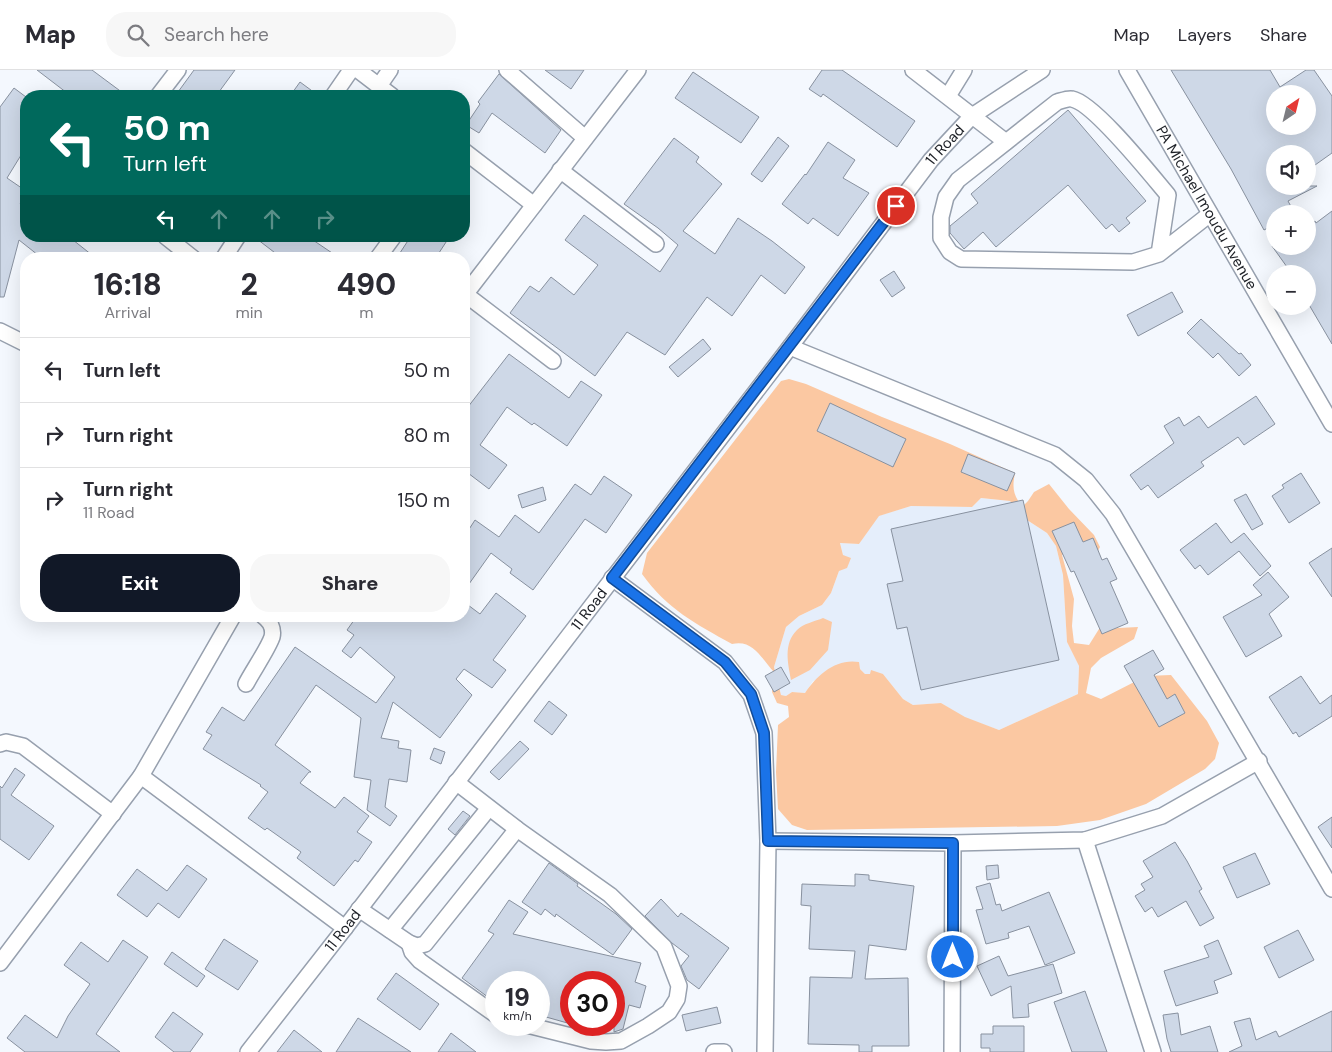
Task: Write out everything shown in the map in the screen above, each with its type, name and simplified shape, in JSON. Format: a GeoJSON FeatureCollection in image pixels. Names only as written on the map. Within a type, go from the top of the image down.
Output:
{"type":"FeatureCollection","features":[{"type":"Feature","properties":{"kind":"street"},"geometry":{"type":"LineString","coordinates":[[163,90],[178,70]]}},
{"type":"Feature","properties":{"kind":"street"},"geometry":{"type":"LineString","coordinates":[[337,90],[351,70]]}},
{"type":"Feature","properties":{"kind":"street"},"geometry":{"type":"LineString","coordinates":[[358,70],[384,90]]}},
{"type":"Feature","properties":{"kind":"street"},"geometry":{"type":"LineString","coordinates":[[379,86],[390,70]]}},
{"type":"Feature","properties":{"kind":"street"},"geometry":{"type":"LineString","coordinates":[[507,70],[585,138]]}},
{"type":"Feature","properties":{"kind":"street"},"geometry":{"type":"LineString","coordinates":[[470,287],[638,70]]}},
{"type":"Feature","properties":{"kind":"street"},"geometry":{"type":"LineString","coordinates":[[913,70],[1006,142]]}},
{"type":"Feature","properties":{"kind":"street"},"geometry":{"type":"LineString","coordinates":[[948,96],[964,70]]}},
{"type":"Feature","properties":{"kind":"street","name":"11 Road"},"geometry":{"type":"LineString","coordinates":[[248,1052],[790,347],[931,160],[972,116],[1042,70]]}},
{"type":"Feature","properties":{"kind":"street","name":"PA Michael Imoudu Avenue"},"geometry":{"type":"LineString","coordinates":[[1126,70],[1332,424]]}},
{"type":"Feature","properties":{"kind":"street"},"geometry":{"type":"LineString","coordinates":[[1159,254],[1168,195],[1097,114],[1071,98],[1057,102],[958,180],[946,196],[941,217],[941,238],[950,252],[961,259],[1133,262],[1159,254],[1210,214]]}},
{"type":"Feature","properties":{"kind":"street"},"geometry":{"type":"LineString","coordinates":[[470,156],[534,205]]}},
{"type":"Feature","properties":{"kind":"street"},"geometry":{"type":"LineString","coordinates":[[560,170],[656,244]]}},
{"type":"Feature","properties":{"kind":"street"},"geometry":{"type":"LineString","coordinates":[[173,242],[185,252]]}},
{"type":"Feature","properties":{"kind":"street"},"geometry":{"type":"LineString","coordinates":[[470,300],[553,362]]}},
{"type":"Feature","properties":{"kind":"street"},"geometry":{"type":"LineString","coordinates":[[0,331],[20,341]]}},
{"type":"Feature","properties":{"kind":"street"},"geometry":{"type":"LineString","coordinates":[[790,347],[1055,455],[1086,480],[1113,514],[1332,889]]}},
{"type":"Feature","properties":{"kind":"street"},"geometry":{"type":"LineString","coordinates":[[612,578],[725,662],[751,694],[764,733],[768,841],[765,1052]]}},
{"type":"Feature","properties":{"kind":"street"},"geometry":{"type":"LineString","coordinates":[[0,963],[141,776],[230,622]]}},
{"type":"Feature","properties":{"kind":"street"},"geometry":{"type":"LineString","coordinates":[[246,684],[272,637],[272,627],[270,622]]}},
{"type":"Feature","properties":{"kind":"street"},"geometry":{"type":"LineString","coordinates":[[0,744],[6,742],[23,746],[113,814]]}},
{"type":"Feature","properties":{"kind":"street"},"geometry":{"type":"LineString","coordinates":[[768,841],[953,843],[1085,840],[1162,816],[1259,762]]}},
{"type":"Feature","properties":{"kind":"street"},"geometry":{"type":"LineString","coordinates":[[141,776],[345,928]]}},
{"type":"Feature","properties":{"kind":"street"},"geometry":{"type":"LineString","coordinates":[[456,782],[517,829],[610,895],[664,947],[679,986],[677,999],[669,1012],[621,1041],[591,1041],[550,1031]]}},
{"type":"Feature","properties":{"kind":"street"},"geometry":{"type":"LineString","coordinates":[[390,930],[489,808]]}},
{"type":"Feature","properties":{"kind":"street"},"geometry":{"type":"LineString","coordinates":[[359,909],[409,943],[417,946],[425,944],[517,829]]}},
{"type":"Feature","properties":{"kind":"street"},"geometry":{"type":"LineString","coordinates":[[1085,840],[1153,1052]]}},
{"type":"Feature","properties":{"kind":"street"},"geometry":{"type":"LineString","coordinates":[[952,1052],[953,843]]}},
{"type":"Feature","properties":{"kind":"street"},"geometry":{"type":"LineString","coordinates":[[409,943],[412,952],[420,961],[485,1007]]}},
{"type":"Feature","properties":{"kind":"street"},"geometry":{"type":"LineString","coordinates":[[714,1052],[724,1052]]}},
{"type":"Feature","properties":{"kind":"shaded area"},"geometry":{"type":"Polygon","coordinates":[[[789,379],[806,384],[1015,473],[1014,491],[1022,507],[1034,492],[1049,484],[1069,509],[1094,535],[1100,547],[1093,560],[1070,551],[1062,555],[1074,599],[1072,626],[1074,643],[1089,645],[1099,629],[1138,627],[1134,639],[1101,658],[1091,668],[1086,693],[1101,699],[1146,676],[1171,675],[1207,721],[1219,743],[1215,759],[1205,769],[1146,804],[1100,820],[1057,826],[807,830],[792,825],[778,809],[776,772],[778,725],[789,717],[788,706],[777,703],[772,692],[774,672],[751,647],[746,644],[732,644],[683,615],[662,597],[642,574],[647,553],[781,381],[789,379]],[[981,498],[972,507],[911,506],[879,516],[859,544],[840,543],[843,555],[851,558],[847,568],[839,571],[831,593],[822,605],[799,616],[786,627],[774,667],[781,695],[786,696],[792,692],[805,693],[815,680],[828,669],[851,661],[859,662],[860,669],[865,674],[870,674],[871,670],[883,674],[903,699],[913,705],[941,703],[965,717],[999,730],[1078,694],[1079,666],[1067,642],[1063,575],[1056,546],[1047,533],[1027,520],[1010,501],[981,498]]]}},
{"type":"Feature","properties":{"kind":"shaded area"},"geometry":{"type":"Polygon","coordinates":[[[981,498],[1010,501],[1027,520],[1047,533],[1056,546],[1063,575],[1067,642],[1079,666],[1078,694],[999,730],[965,718],[941,703],[913,705],[903,699],[883,674],[865,674],[860,669],[813,681],[805,693],[792,692],[786,696],[781,695],[774,667],[786,627],[799,616],[822,605],[831,593],[843,555],[840,543],[859,544],[878,516],[911,506],[972,507],[981,498]]]}},
{"type":"Feature","properties":{"kind":"shaded area"},"geometry":{"type":"Polygon","coordinates":[[[823,618],[832,622],[828,650],[810,670],[791,680],[788,647],[793,635],[802,626],[823,618]]]}},
{"type":"Feature","properties":{"kind":"building"},"geometry":{"type":"Polygon","coordinates":[[[37,70],[92,70],[119,90],[63,90],[37,70]]]}},
{"type":"Feature","properties":{"kind":"building"},"geometry":{"type":"Polygon","coordinates":[[[194,70],[235,70],[220,90],[179,90],[194,70]]]}},
{"type":"Feature","properties":{"kind":"building"},"geometry":{"type":"Polygon","coordinates":[[[545,70],[584,70],[571,89],[545,70]]]}},
{"type":"Feature","properties":{"kind":"building"},"geometry":{"type":"Polygon","coordinates":[[[822,70],[842,70],[915,121],[897,147],[823,94],[821,97],[809,89],[822,70]]]}},
{"type":"Feature","properties":{"kind":"building"},"geometry":{"type":"Polygon","coordinates":[[[1171,70],[1270,70],[1279,85],[1266,85],[1266,135],[1316,135],[1316,85],[1283,85],[1306,70],[1314,70],[1332,96],[1332,153],[1316,164],[1316,145],[1266,145],[1266,195],[1300,195],[1288,201],[1290,205],[1266,205],[1266,229],[1264,230],[1231,169],[1171,70]]]}},
{"type":"Feature","properties":{"kind":"building"},"geometry":{"type":"Polygon","coordinates":[[[693,72],[759,117],[741,143],[675,98],[693,72]]]}},
{"type":"Feature","properties":{"kind":"building"},"geometry":{"type":"Polygon","coordinates":[[[499,74],[561,130],[545,153],[492,113],[479,133],[470,127],[470,119],[480,104],[478,102],[499,74]]]}},
{"type":"Feature","properties":{"kind":"building"},"geometry":{"type":"Polygon","coordinates":[[[300,82],[311,90],[294,90],[300,82]]]}},
{"type":"Feature","properties":{"kind":"building"},"geometry":{"type":"Polygon","coordinates":[[[14,88],[20,92],[20,157],[7,178],[20,187],[20,241],[4,297],[0,297],[0,107],[14,88]]]}},
{"type":"Feature","properties":{"kind":"building"},"geometry":{"type":"Polygon","coordinates":[[[1068,110],[1146,201],[1126,218],[1130,223],[1119,232],[1112,224],[1106,229],[1068,185],[996,247],[983,232],[964,249],[950,233],[950,226],[978,203],[971,194],[1068,110]]]}},
{"type":"Feature","properties":{"kind":"building"},"geometry":{"type":"Polygon","coordinates":[[[778,137],[789,146],[762,182],[751,174],[778,137]]]}},
{"type":"Feature","properties":{"kind":"building"},"geometry":{"type":"Polygon","coordinates":[[[674,138],[699,157],[696,162],[722,184],[683,231],[715,254],[738,218],[772,241],[805,267],[785,294],[761,275],[732,316],[707,297],[665,355],[627,332],[595,376],[510,313],[530,286],[539,292],[551,277],[574,295],[598,265],[565,240],[584,215],[660,272],[678,245],[624,204],[674,138]]]}},
{"type":"Feature","properties":{"kind":"building"},"geometry":{"type":"Polygon","coordinates":[[[828,142],[855,160],[843,178],[869,193],[838,236],[813,218],[808,224],[782,204],[806,175],[828,142]]]}},
{"type":"Feature","properties":{"kind":"building"},"geometry":{"type":"Polygon","coordinates":[[[1332,211],[1332,344],[1315,315],[1316,265],[1286,265],[1278,255],[1316,255],[1316,223],[1332,211]]]}},
{"type":"Feature","properties":{"kind":"building"},"geometry":{"type":"Polygon","coordinates":[[[22,242],[76,242],[88,252],[34,252],[22,242]]]}},
{"type":"Feature","properties":{"kind":"building"},"geometry":{"type":"Polygon","coordinates":[[[261,242],[316,242],[331,252],[274,252],[261,242]]]}},
{"type":"Feature","properties":{"kind":"building"},"geometry":{"type":"Polygon","coordinates":[[[407,242],[446,242],[440,252],[401,252],[407,242]]]}},
{"type":"Feature","properties":{"kind":"building"},"geometry":{"type":"Polygon","coordinates":[[[894,271],[905,288],[892,297],[880,280],[894,271]]]}},
{"type":"Feature","properties":{"kind":"building"},"geometry":{"type":"Polygon","coordinates":[[[1172,292],[1183,312],[1138,336],[1127,315],[1172,292]]]}},
{"type":"Feature","properties":{"kind":"building"},"geometry":{"type":"Polygon","coordinates":[[[1201,319],[1239,354],[1241,353],[1251,365],[1239,376],[1218,353],[1213,358],[1187,333],[1201,319]]]}},
{"type":"Feature","properties":{"kind":"building"},"geometry":{"type":"Polygon","coordinates":[[[703,339],[711,349],[678,377],[669,367],[703,339]]]}},
{"type":"Feature","properties":{"kind":"building"},"geometry":{"type":"Polygon","coordinates":[[[509,354],[569,398],[581,381],[602,395],[567,446],[507,407],[480,445],[507,465],[489,489],[470,475],[470,404],[509,354]]]}},
{"type":"Feature","properties":{"kind":"building"},"geometry":{"type":"Polygon","coordinates":[[[1256,396],[1275,424],[1244,445],[1238,437],[1201,462],[1204,466],[1158,498],[1148,485],[1141,490],[1130,475],[1174,443],[1164,426],[1179,417],[1184,426],[1199,416],[1208,428],[1256,396]]]}},
{"type":"Feature","properties":{"kind":"building"},"geometry":{"type":"Polygon","coordinates":[[[830,403],[906,439],[893,467],[817,431],[830,403]]]}},
{"type":"Feature","properties":{"kind":"building"},"geometry":{"type":"Polygon","coordinates":[[[968,454],[1015,473],[1007,491],[961,472],[968,454]]]}},
{"type":"Feature","properties":{"kind":"building"},"geometry":{"type":"Polygon","coordinates":[[[1301,473],[1320,503],[1289,523],[1272,496],[1284,488],[1282,485],[1301,473]]]}},
{"type":"Feature","properties":{"kind":"building"},"geometry":{"type":"Polygon","coordinates":[[[604,476],[632,495],[606,533],[585,519],[533,590],[510,573],[512,569],[491,553],[470,583],[470,528],[475,520],[499,537],[515,515],[539,533],[575,484],[591,495],[604,476]]]}},
{"type":"Feature","properties":{"kind":"building"},"geometry":{"type":"Polygon","coordinates":[[[543,487],[546,500],[522,508],[518,495],[543,487]]]}},
{"type":"Feature","properties":{"kind":"building"},"geometry":{"type":"Polygon","coordinates":[[[1246,494],[1263,524],[1252,530],[1234,500],[1246,494]]]}},
{"type":"Feature","properties":{"kind":"building"},"geometry":{"type":"Polygon","coordinates":[[[1023,500],[1059,660],[921,690],[907,627],[897,629],[887,584],[903,581],[891,529],[1023,500]]]}},
{"type":"Feature","properties":{"kind":"building"},"geometry":{"type":"Polygon","coordinates":[[[1074,522],[1083,542],[1093,538],[1102,560],[1107,558],[1117,579],[1110,582],[1128,623],[1102,634],[1074,571],[1071,572],[1052,531],[1074,522]]]}},
{"type":"Feature","properties":{"kind":"building"},"geometry":{"type":"Polygon","coordinates":[[[1216,523],[1231,543],[1244,533],[1271,566],[1260,576],[1239,551],[1208,575],[1200,565],[1195,569],[1180,550],[1216,523]]]}},
{"type":"Feature","properties":{"kind":"building"},"geometry":{"type":"Polygon","coordinates":[[[1332,548],[1332,597],[1309,563],[1332,548]]]}},
{"type":"Feature","properties":{"kind":"building"},"geometry":{"type":"Polygon","coordinates":[[[1268,572],[1289,597],[1269,614],[1282,636],[1246,657],[1223,617],[1262,595],[1253,585],[1268,572]]]}},
{"type":"Feature","properties":{"kind":"building"},"geometry":{"type":"Polygon","coordinates":[[[496,593],[526,616],[493,660],[506,670],[492,688],[464,669],[456,679],[472,695],[440,738],[393,702],[381,738],[399,741],[398,748],[411,750],[407,782],[389,779],[385,807],[397,816],[390,826],[367,810],[371,780],[354,777],[361,718],[316,685],[275,745],[311,772],[300,783],[335,808],[344,797],[369,816],[357,832],[372,842],[358,862],[355,860],[334,886],[297,858],[301,852],[267,828],[265,830],[248,818],[268,792],[261,785],[203,749],[212,735],[206,732],[222,707],[244,721],[295,647],[376,703],[395,677],[360,647],[351,658],[342,651],[354,635],[347,630],[353,622],[470,622],[470,606],[480,614],[496,593]]]}},
{"type":"Feature","properties":{"kind":"building"},"geometry":{"type":"Polygon","coordinates":[[[1153,650],[1164,669],[1154,675],[1167,699],[1175,694],[1185,713],[1159,727],[1124,666],[1153,650]]]}},
{"type":"Feature","properties":{"kind":"building"},"geometry":{"type":"Polygon","coordinates":[[[781,667],[790,683],[774,692],[765,676],[781,667]]]}},
{"type":"Feature","properties":{"kind":"building"},"geometry":{"type":"Polygon","coordinates":[[[1301,676],[1320,704],[1332,695],[1332,716],[1299,737],[1296,732],[1293,734],[1269,697],[1301,676]]]}},
{"type":"Feature","properties":{"kind":"building"},"geometry":{"type":"Polygon","coordinates":[[[549,701],[567,715],[552,735],[534,721],[549,701]]]}},
{"type":"Feature","properties":{"kind":"building"},"geometry":{"type":"Polygon","coordinates":[[[520,741],[529,749],[499,780],[490,772],[520,741]]]}},
{"type":"Feature","properties":{"kind":"building"},"geometry":{"type":"Polygon","coordinates":[[[434,748],[445,752],[441,764],[430,759],[434,748]]]}},
{"type":"Feature","properties":{"kind":"building"},"geometry":{"type":"Polygon","coordinates":[[[15,768],[25,775],[11,795],[54,826],[29,860],[0,839],[0,786],[2,788],[15,768]]]}},
{"type":"Feature","properties":{"kind":"building"},"geometry":{"type":"Polygon","coordinates":[[[463,811],[470,816],[455,835],[448,829],[463,811]]]}},
{"type":"Feature","properties":{"kind":"building"},"geometry":{"type":"Polygon","coordinates":[[[1332,817],[1332,848],[1318,827],[1332,817]]]}},
{"type":"Feature","properties":{"kind":"building"},"geometry":{"type":"Polygon","coordinates":[[[1175,842],[1202,889],[1199,891],[1214,918],[1200,926],[1186,901],[1158,917],[1152,907],[1145,912],[1135,896],[1145,890],[1141,884],[1153,877],[1143,861],[1175,842]]]}},
{"type":"Feature","properties":{"kind":"building"},"geometry":{"type":"Polygon","coordinates":[[[1255,853],[1270,884],[1237,898],[1223,867],[1255,853]]]}},
{"type":"Feature","properties":{"kind":"building"},"geometry":{"type":"Polygon","coordinates":[[[549,863],[616,914],[632,929],[613,955],[556,914],[555,917],[545,909],[541,915],[522,902],[549,863]]]}},
{"type":"Feature","properties":{"kind":"building"},"geometry":{"type":"Polygon","coordinates":[[[187,865],[207,879],[179,918],[158,903],[147,917],[117,895],[137,869],[167,891],[187,865]]]}},
{"type":"Feature","properties":{"kind":"building"},"geometry":{"type":"Polygon","coordinates":[[[998,865],[999,878],[987,880],[986,866],[998,865]]]}},
{"type":"Feature","properties":{"kind":"building"},"geometry":{"type":"Polygon","coordinates":[[[855,874],[869,875],[869,880],[914,886],[906,950],[869,945],[865,979],[908,978],[909,1046],[872,1046],[872,1052],[859,1052],[859,1045],[808,1044],[810,977],[852,978],[855,951],[809,949],[811,906],[801,905],[802,884],[855,886],[855,874]]]}},
{"type":"Feature","properties":{"kind":"building"},"geometry":{"type":"Polygon","coordinates":[[[990,883],[996,905],[1000,904],[1002,911],[1049,892],[1075,953],[1045,965],[1029,926],[1008,933],[1009,938],[986,944],[976,910],[983,909],[976,887],[990,883]]]}},
{"type":"Feature","properties":{"kind":"building"},"geometry":{"type":"Polygon","coordinates":[[[661,899],[678,917],[681,913],[729,948],[699,989],[687,980],[681,966],[689,956],[672,943],[645,916],[661,899]]]}},
{"type":"Feature","properties":{"kind":"building"},"geometry":{"type":"Polygon","coordinates":[[[509,900],[528,912],[513,934],[641,963],[635,982],[646,986],[640,1008],[629,1005],[625,1021],[625,971],[560,971],[560,1021],[550,1018],[550,971],[485,971],[485,995],[462,978],[494,934],[488,931],[509,900]]]}},
{"type":"Feature","properties":{"kind":"building"},"geometry":{"type":"Polygon","coordinates":[[[1298,930],[1314,960],[1279,978],[1264,947],[1298,930]]]}},
{"type":"Feature","properties":{"kind":"building"},"geometry":{"type":"Polygon","coordinates":[[[224,939],[258,961],[238,990],[205,969],[224,939]]]}},
{"type":"Feature","properties":{"kind":"building"},"geometry":{"type":"Polygon","coordinates":[[[123,940],[148,957],[96,1034],[120,1052],[25,1052],[7,1038],[25,1015],[57,1038],[68,1016],[90,984],[64,965],[81,942],[108,962],[123,940]]]}},
{"type":"Feature","properties":{"kind":"building"},"geometry":{"type":"Polygon","coordinates":[[[1218,940],[1232,974],[1214,981],[1218,993],[1176,1006],[1164,971],[1209,957],[1204,946],[1218,940]]]}},
{"type":"Feature","properties":{"kind":"building"},"geometry":{"type":"Polygon","coordinates":[[[172,952],[205,976],[197,987],[164,964],[172,952]]]}},
{"type":"Feature","properties":{"kind":"building"},"geometry":{"type":"Polygon","coordinates":[[[999,956],[1008,976],[1053,964],[1062,993],[1028,1004],[1029,1017],[1013,1018],[1011,986],[991,996],[977,966],[999,956]]]}},
{"type":"Feature","properties":{"kind":"building"},"geometry":{"type":"Polygon","coordinates":[[[396,973],[439,1004],[420,1030],[377,999],[396,973]]]}},
{"type":"Feature","properties":{"kind":"building"},"geometry":{"type":"Polygon","coordinates":[[[1085,991],[1107,1052],[1072,1052],[1054,1002],[1085,991]]]}},
{"type":"Feature","properties":{"kind":"building"},"geometry":{"type":"Polygon","coordinates":[[[717,1007],[721,1023],[686,1031],[682,1015],[717,1007]]]}},
{"type":"Feature","properties":{"kind":"building"},"geometry":{"type":"Polygon","coordinates":[[[1332,1011],[1332,1052],[1229,1052],[1242,1046],[1234,1022],[1250,1018],[1256,1040],[1276,1031],[1279,1037],[1332,1011]]]}},
{"type":"Feature","properties":{"kind":"building"},"geometry":{"type":"Polygon","coordinates":[[[173,1012],[203,1034],[190,1052],[174,1052],[155,1037],[173,1012]]]}},
{"type":"Feature","properties":{"kind":"building"},"geometry":{"type":"Polygon","coordinates":[[[1178,1013],[1181,1035],[1210,1026],[1218,1052],[1171,1052],[1163,1015],[1178,1013]]]}},
{"type":"Feature","properties":{"kind":"building"},"geometry":{"type":"Polygon","coordinates":[[[358,1018],[411,1052],[336,1052],[358,1018]]]}},
{"type":"Feature","properties":{"kind":"building"},"geometry":{"type":"Polygon","coordinates":[[[993,1026],[1024,1026],[1024,1052],[990,1052],[990,1048],[981,1048],[981,1034],[993,1034],[993,1026]]]}},
{"type":"Feature","properties":{"kind":"building"},"geometry":{"type":"Polygon","coordinates":[[[294,1030],[322,1052],[277,1052],[294,1030]]]}},
{"type":"Feature","properties":{"kind":"building"},"geometry":{"type":"Polygon","coordinates":[[[451,1033],[476,1052],[438,1052],[451,1033]]]}},
{"type":"Feature","properties":{"kind":"route"},"geometry":{"type":"LineString","coordinates":[[896,206],[612,578],[725,662],[751,694],[764,733],[768,841],[953,843],[953,957]]}}]}
